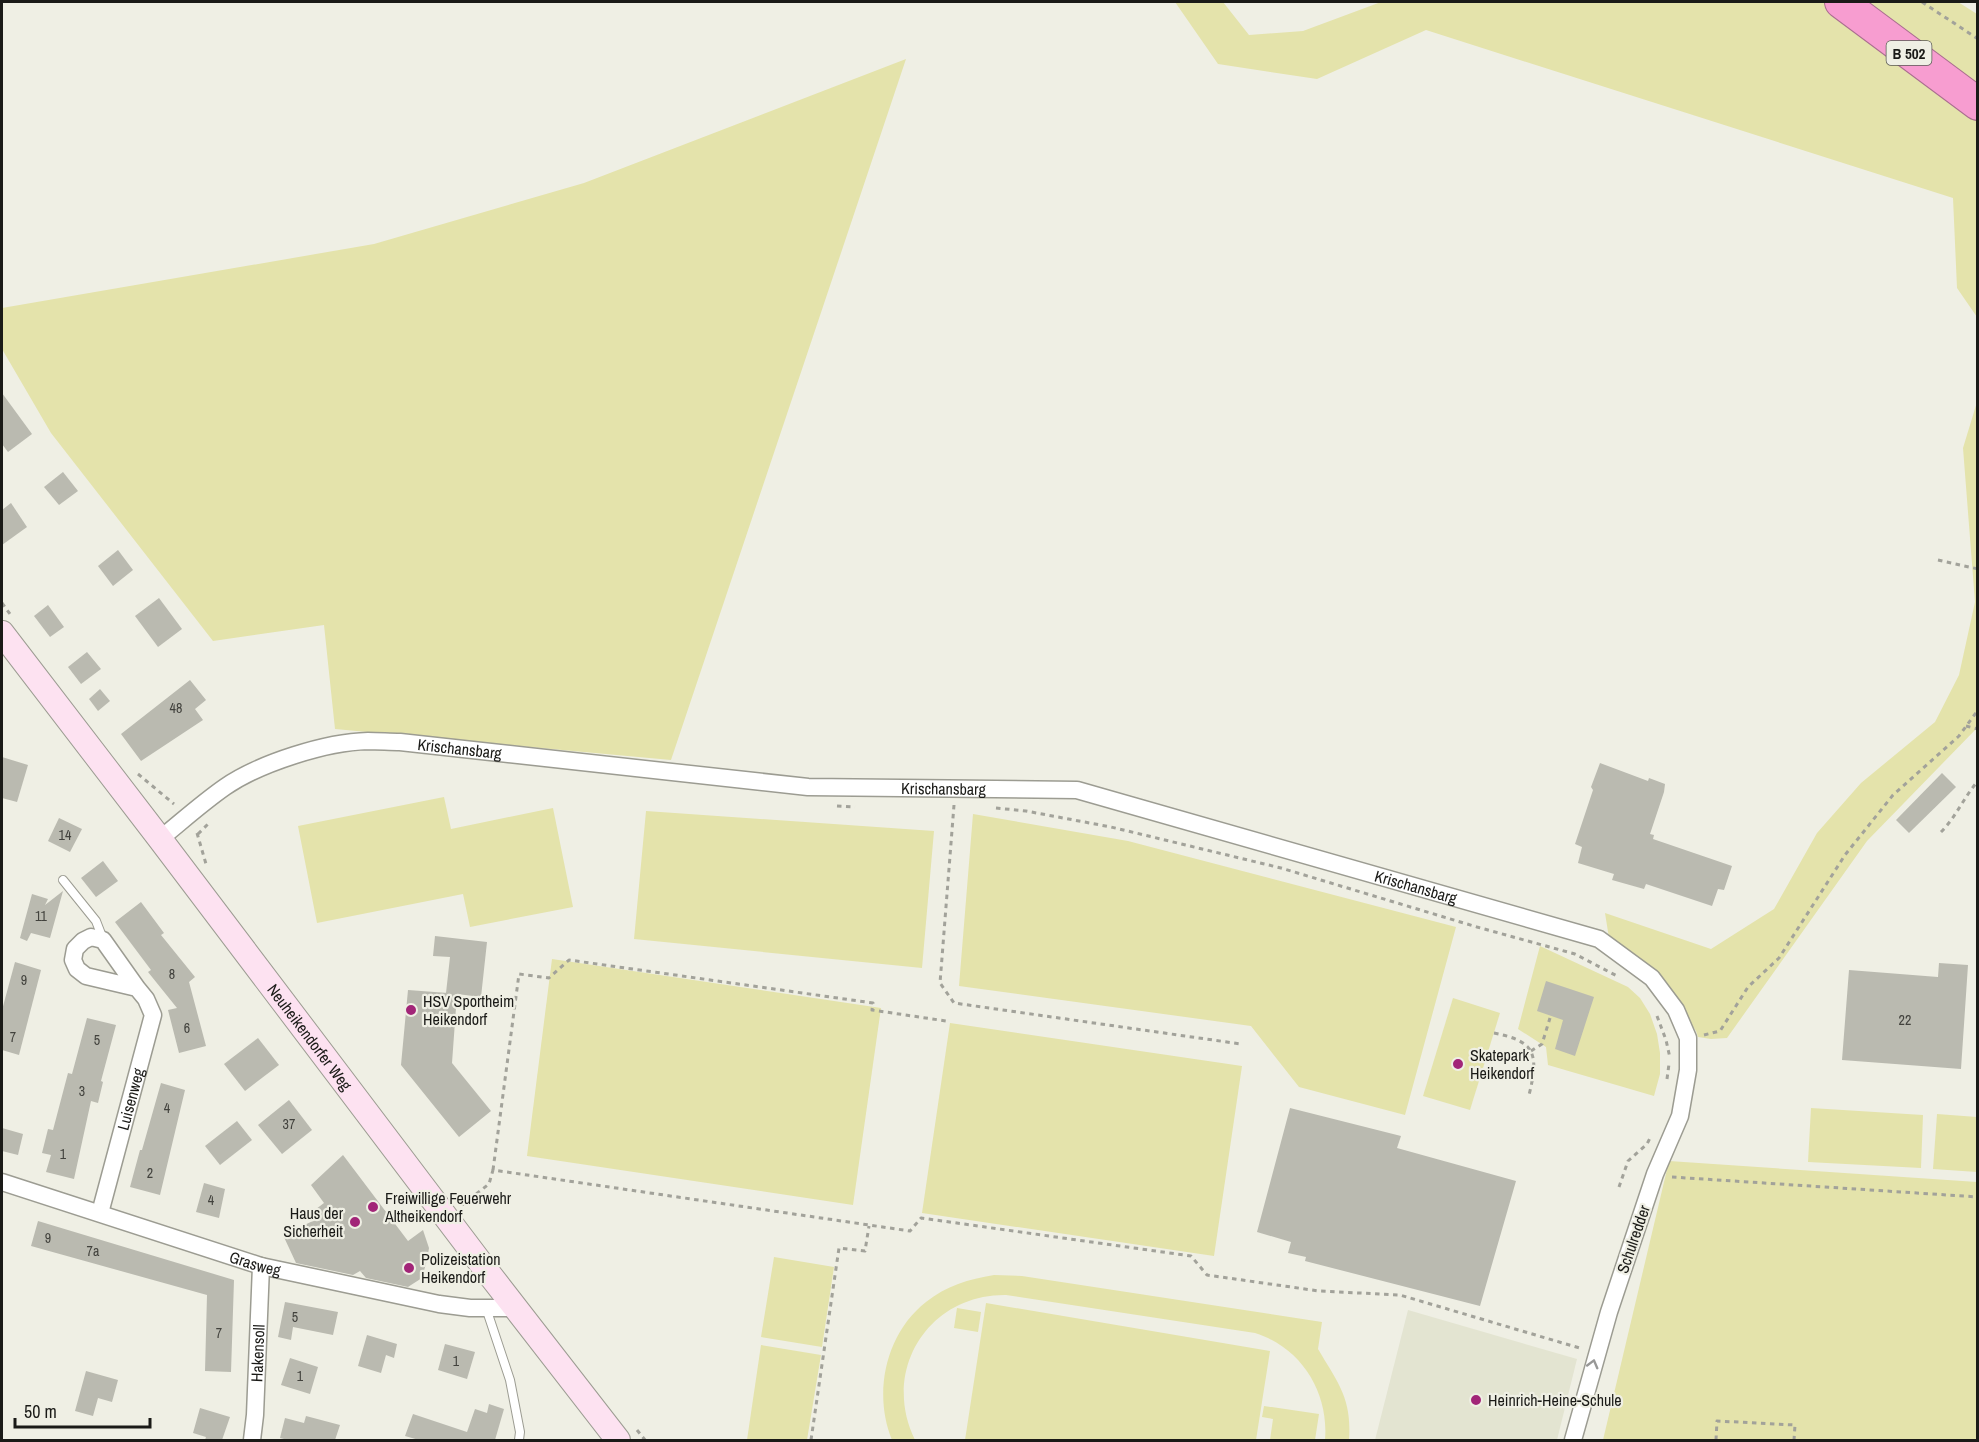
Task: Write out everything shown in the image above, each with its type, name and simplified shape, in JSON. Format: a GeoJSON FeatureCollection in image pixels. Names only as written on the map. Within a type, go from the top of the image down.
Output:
{"type":"FeatureCollection","features":[{"type":"Feature","properties":{"kind":"highway","name":"B 502"},"geometry":{"type":"LineString","coordinates":[[1841,2],[1977,104]]}},
{"type":"Feature","properties":{"kind":"street","name":"Neuheikendorfer Weg"},"geometry":{"type":"LineString","coordinates":[[2,633],[618,1440]]}},
{"type":"Feature","properties":{"kind":"street","name":"Krischansbarg"},"geometry":{"type":"LineString","coordinates":[[160,839],[226,786],[267,764],[341,744],[367,741],[400,742],[531,755],[808,787],[1077,790],[1599,939],[1652,978],[1676,1010],[1688,1038]]}},
{"type":"Feature","properties":{"kind":"street"},"geometry":{"type":"LineString","coordinates":[[103,940],[91,937],[75,949],[73,960],[77,969],[86,976],[137,988]]}},
{"type":"Feature","properties":{"kind":"street","name":"Luisenweg"},"geometry":{"type":"LineString","coordinates":[[100,1213],[153,1016],[146,999],[103,940]]}},
{"type":"Feature","properties":{"kind":"street","name":"Schulredder"},"geometry":{"type":"LineString","coordinates":[[1573,1440],[1609,1312],[1655,1174],[1680,1116],[1688,1070],[1688,1038]]}},
{"type":"Feature","properties":{"kind":"street","name":"Grasweg"},"geometry":{"type":"LineString","coordinates":[[2,1182],[261,1266],[439,1304],[470,1308],[516,1308]]}},
{"type":"Feature","properties":{"kind":"street","name":"Hakensoll"},"geometry":{"type":"LineString","coordinates":[[252,1440],[261,1266]]}},
{"type":"Feature","properties":{"kind":"lane"},"geometry":{"type":"LineString","coordinates":[[63,880],[96,921],[103,940]]}},
{"type":"Feature","properties":{"kind":"lane"},"geometry":{"type":"LineString","coordinates":[[485,1307],[510,1380],[520,1432],[519,1440]]}},
{"type":"Feature","properties":{"kind":"path"},"geometry":{"type":"LineString","coordinates":[[1922,2],[1977,39]]}},
{"type":"Feature","properties":{"kind":"path"},"geometry":{"type":"LineString","coordinates":[[1938,560],[1977,569]]}},
{"type":"Feature","properties":{"kind":"path"},"geometry":{"type":"LineString","coordinates":[[1688,1038],[1720,1030],[1748,987],[1779,957],[1845,855],[1886,803],[1959,736],[1977,710]]}},
{"type":"Feature","properties":{"kind":"path"},"geometry":{"type":"LineString","coordinates":[[1966,726],[1977,729]]}},
{"type":"Feature","properties":{"kind":"path"},"geometry":{"type":"LineString","coordinates":[[1941,832],[1951,823],[1977,781]]}},
{"type":"Feature","properties":{"kind":"path"},"geometry":{"type":"LineString","coordinates":[[955,788],[940,983],[954,1003],[1241,1044]]}},
{"type":"Feature","properties":{"kind":"path"},"geometry":{"type":"LineString","coordinates":[[829,806],[864,807]]}},
{"type":"Feature","properties":{"kind":"path"},"geometry":{"type":"LineString","coordinates":[[986,807],[1026,811],[1111,827],[1281,868],[1575,954],[1620,978]]}},
{"type":"Feature","properties":{"kind":"path"},"geometry":{"type":"LineString","coordinates":[[198,834],[215,817]]}},
{"type":"Feature","properties":{"kind":"path"},"geometry":{"type":"LineString","coordinates":[[462,1205],[489,1184],[493,1170],[519,974],[549,978],[569,960],[873,1003],[872,1010],[946,1021]]}},
{"type":"Feature","properties":{"kind":"path"},"geometry":{"type":"LineString","coordinates":[[1652,1009],[1666,1040],[1670,1059],[1667,1080]]}},
{"type":"Feature","properties":{"kind":"path"},"geometry":{"type":"LineString","coordinates":[[1531,1051],[1542,1044],[1550,1018]]}},
{"type":"Feature","properties":{"kind":"path"},"geometry":{"type":"LineString","coordinates":[[1494,1033],[1523,1041],[1531,1051],[1534,1073],[1529,1095]]}},
{"type":"Feature","properties":{"kind":"path"},"geometry":{"type":"LineString","coordinates":[[1619,1187],[1628,1161],[1647,1144],[1652,1134]]}},
{"type":"Feature","properties":{"kind":"path"},"geometry":{"type":"LineString","coordinates":[[493,1170],[910,1231],[921,1218],[1191,1257],[1207,1275],[1319,1291],[1400,1295],[1596,1353]]}},
{"type":"Feature","properties":{"kind":"path"},"geometry":{"type":"LineString","coordinates":[[1655,1174],[1977,1197]]}},
{"type":"Feature","properties":{"kind":"path"},"geometry":{"type":"LineString","coordinates":[[811,1440],[839,1248],[865,1251],[869,1225]]}},
{"type":"Feature","properties":{"kind":"path"},"geometry":{"type":"LineString","coordinates":[[1716,1440],[1717,1421],[1795,1425],[1794,1440]]}},
{"type":"Feature","properties":{"kind":"shaded area","name":"Heinrich-Heine-Schule"},"geometry":{"type":"Polygon","coordinates":[[[1408,1310],[1577,1359],[1557,1440],[1375,1440],[1408,1310]]]}},
{"type":"Feature","properties":{"kind":"green space"},"geometry":{"type":"Polygon","coordinates":[[[1175,2],[1223,2],[1249,35],[1303,31],[1381,2],[1824,2],[1977,118],[1977,317],[1957,288],[1953,198],[1426,30],[1317,79],[1218,64],[1175,2]]]}},
{"type":"Feature","properties":{"kind":"green space"},"geometry":{"type":"Polygon","coordinates":[[[1866,2],[1958,2],[1977,14],[1977,83],[1866,2]]]}},
{"type":"Feature","properties":{"kind":"green space"},"geometry":{"type":"Polygon","coordinates":[[[906,59],[671,760],[335,729],[324,625],[213,641],[51,433],[2,349],[2,308],[374,244],[584,183],[906,59]]]}},
{"type":"Feature","properties":{"kind":"green space"},"geometry":{"type":"Polygon","coordinates":[[[1977,402],[1977,728],[1867,841],[1727,1038],[1698,1037],[1654,969],[1609,938],[1605,913],[1711,949],[1774,909],[1817,833],[1861,783],[1935,722],[1959,675],[1975,602],[1963,448],[1977,402]]]}},
{"type":"Feature","properties":{"kind":"green space"},"geometry":{"type":"Polygon","coordinates":[[[444,797],[451,829],[553,808],[573,907],[470,927],[463,894],[317,923],[298,826],[444,797]]]}},
{"type":"Feature","properties":{"kind":"green space"},"geometry":{"type":"Polygon","coordinates":[[[646,811],[934,831],[922,968],[634,939],[646,811]]]}},
{"type":"Feature","properties":{"kind":"green space"},"geometry":{"type":"Polygon","coordinates":[[[973,814],[1128,841],[1456,927],[1405,1115],[1299,1087],[1251,1026],[959,986],[973,814]]]}},
{"type":"Feature","properties":{"kind":"green space"},"geometry":{"type":"Polygon","coordinates":[[[1540,946],[1628,987],[1640,998],[1650,1014],[1657,1034],[1660,1053],[1660,1074],[1654,1096],[1548,1065],[1546,1047],[1518,1029],[1540,946]]]}},
{"type":"Feature","properties":{"kind":"green space"},"geometry":{"type":"Polygon","coordinates":[[[552,959],[881,1008],[853,1205],[527,1156],[552,959]]]}},
{"type":"Feature","properties":{"kind":"green space","name":"Skatepark Heikendorf"},"geometry":{"type":"Polygon","coordinates":[[[1453,998],[1500,1013],[1470,1110],[1423,1096],[1453,998]]]}},
{"type":"Feature","properties":{"kind":"green space"},"geometry":{"type":"Polygon","coordinates":[[[950,1023],[1242,1066],[1214,1256],[922,1213],[950,1023]]]}},
{"type":"Feature","properties":{"kind":"green space"},"geometry":{"type":"Polygon","coordinates":[[[1811,1108],[1923,1115],[1921,1168],[1808,1162],[1811,1108]]]}},
{"type":"Feature","properties":{"kind":"green space"},"geometry":{"type":"Polygon","coordinates":[[[1937,1114],[1977,1117],[1977,1172],[1933,1169],[1937,1114]]]}},
{"type":"Feature","properties":{"kind":"green space"},"geometry":{"type":"Polygon","coordinates":[[[1669,1161],[1977,1182],[1977,1440],[1603,1440],[1669,1161]]]}},
{"type":"Feature","properties":{"kind":"green space"},"geometry":{"type":"Polygon","coordinates":[[[774,1257],[834,1267],[822,1347],[761,1337],[774,1257]]]}},
{"type":"Feature","properties":{"kind":"green space"},"geometry":{"type":"Polygon","coordinates":[[[994,1275],[1022,1276],[1322,1322],[1318,1349],[1346,1402],[1349,1440],[1325,1440],[1325,1423],[1317,1389],[1299,1361],[1272,1340],[1255,1333],[1006,1295],[978,1298],[954,1308],[934,1322],[918,1341],[908,1364],[904,1388],[906,1414],[915,1440],[892,1440],[886,1422],[884,1385],[886,1366],[901,1331],[912,1315],[926,1302],[950,1287],[994,1275]]]}},
{"type":"Feature","properties":{"kind":"green space"},"geometry":{"type":"Polygon","coordinates":[[[986,1303],[1270,1351],[1256,1440],[965,1440],[986,1303]]]}},
{"type":"Feature","properties":{"kind":"green space"},"geometry":{"type":"Polygon","coordinates":[[[957,1308],[981,1312],[978,1332],[954,1328],[957,1308]]]}},
{"type":"Feature","properties":{"kind":"green space"},"geometry":{"type":"Polygon","coordinates":[[[761,1345],[821,1355],[807,1440],[747,1440],[761,1345]]]}},
{"type":"Feature","properties":{"kind":"green space"},"geometry":{"type":"Polygon","coordinates":[[[1264,1406],[1319,1414],[1315,1440],[1270,1440],[1273,1419],[1262,1417],[1264,1406]]]}},
{"type":"Feature","properties":{"kind":"building"},"geometry":{"type":"Polygon","coordinates":[[[2,393],[32,434],[8,452],[2,444],[2,393]]]}},
{"type":"Feature","properties":{"kind":"building"},"geometry":{"type":"Polygon","coordinates":[[[63,472],[78,491],[59,505],[44,487],[63,472]]]}},
{"type":"Feature","properties":{"kind":"building"},"geometry":{"type":"Polygon","coordinates":[[[11,503],[27,527],[2,545],[2,510],[11,503]]]}},
{"type":"Feature","properties":{"kind":"building"},"geometry":{"type":"Polygon","coordinates":[[[118,550],[133,570],[113,586],[98,566],[118,550]]]}},
{"type":"Feature","properties":{"kind":"building"},"geometry":{"type":"Polygon","coordinates":[[[159,598],[182,629],[158,647],[135,616],[159,598]]]}},
{"type":"Feature","properties":{"kind":"building"},"geometry":{"type":"Polygon","coordinates":[[[48,605],[64,627],[50,637],[34,616],[48,605]]]}},
{"type":"Feature","properties":{"kind":"building"},"geometry":{"type":"Polygon","coordinates":[[[87,652],[101,669],[81,684],[68,667],[87,652]]]}},
{"type":"Feature","properties":{"kind":"building"},"geometry":{"type":"Polygon","coordinates":[[[190,680],[206,700],[195,709],[203,720],[141,761],[121,734],[190,680]]]}},
{"type":"Feature","properties":{"kind":"building"},"geometry":{"type":"Polygon","coordinates":[[[100,689],[110,701],[98,711],[89,699],[100,689]]]}},
{"type":"Feature","properties":{"kind":"building"},"geometry":{"type":"Polygon","coordinates":[[[2,757],[28,765],[17,802],[2,798],[2,757]]]}},
{"type":"Feature","properties":{"kind":"building"},"geometry":{"type":"Polygon","coordinates":[[[1600,763],[1648,781],[1649,778],[1665,784],[1650,834],[1654,835],[1653,839],[1732,866],[1724,890],[1718,889],[1712,906],[1646,884],[1644,889],[1612,880],[1614,874],[1578,863],[1582,847],[1575,844],[1600,763]]]}},
{"type":"Feature","properties":{"kind":"building"},"geometry":{"type":"Polygon","coordinates":[[[1942,773],[1956,787],[1909,833],[1896,820],[1942,773]]]}},
{"type":"Feature","properties":{"kind":"building"},"geometry":{"type":"Polygon","coordinates":[[[59,818],[82,829],[70,852],[48,841],[59,818]]]}},
{"type":"Feature","properties":{"kind":"building"},"geometry":{"type":"Polygon","coordinates":[[[103,861],[118,881],[96,897],[81,878],[103,861]]]}},
{"type":"Feature","properties":{"kind":"building"},"geometry":{"type":"Polygon","coordinates":[[[63,891],[50,938],[31,933],[27,941],[20,938],[32,894],[48,899],[45,905],[63,891]]]}},
{"type":"Feature","properties":{"kind":"building"},"geometry":{"type":"Polygon","coordinates":[[[141,902],[164,933],[161,935],[195,977],[189,982],[206,1046],[179,1053],[168,1010],[177,1008],[148,972],[151,970],[115,922],[141,902]]]}},
{"type":"Feature","properties":{"kind":"building"},"geometry":{"type":"Polygon","coordinates":[[[435,936],[487,942],[481,997],[457,994],[452,1063],[491,1111],[459,1137],[401,1065],[408,990],[446,993],[450,957],[433,956],[435,936]]]}},
{"type":"Feature","properties":{"kind":"building"},"geometry":{"type":"Polygon","coordinates":[[[15,962],[41,970],[19,1055],[2,1050],[2,1010],[15,962]]]}},
{"type":"Feature","properties":{"kind":"building"},"geometry":{"type":"Polygon","coordinates":[[[1939,963],[1968,965],[1961,1069],[1842,1060],[1849,970],[1938,977],[1939,963]]]}},
{"type":"Feature","properties":{"kind":"building"},"geometry":{"type":"Polygon","coordinates":[[[1546,981],[1594,997],[1575,1056],[1555,1049],[1563,1020],[1537,1011],[1546,981]]]}},
{"type":"Feature","properties":{"kind":"building"},"geometry":{"type":"Polygon","coordinates":[[[87,1018],[116,1025],[101,1081],[103,1082],[98,1103],[91,1101],[74,1179],[46,1172],[51,1155],[42,1153],[48,1129],[53,1130],[68,1073],[72,1074],[87,1018]]]}},
{"type":"Feature","properties":{"kind":"building"},"geometry":{"type":"Polygon","coordinates":[[[258,1038],[279,1065],[245,1091],[224,1064],[258,1038]]]}},
{"type":"Feature","properties":{"kind":"building"},"geometry":{"type":"Polygon","coordinates":[[[161,1083],[185,1090],[160,1195],[130,1187],[161,1083]]]}},
{"type":"Feature","properties":{"kind":"building"},"geometry":{"type":"Polygon","coordinates":[[[289,1100],[312,1130],[282,1154],[258,1125],[289,1100]]]}},
{"type":"Feature","properties":{"kind":"building"},"geometry":{"type":"Polygon","coordinates":[[[1290,1108],[1401,1136],[1397,1148],[1516,1181],[1480,1306],[1305,1261],[1306,1257],[1288,1253],[1291,1242],[1257,1232],[1290,1108]]]}},
{"type":"Feature","properties":{"kind":"building"},"geometry":{"type":"Polygon","coordinates":[[[237,1121],[252,1140],[220,1165],[205,1146],[237,1121]]]}},
{"type":"Feature","properties":{"kind":"building"},"geometry":{"type":"Polygon","coordinates":[[[2,1128],[23,1134],[18,1155],[2,1151],[2,1128]]]}},
{"type":"Feature","properties":{"kind":"building","name":"Haus der Sicherheit"},"geometry":{"type":"Polygon","coordinates":[[[343,1155],[408,1241],[423,1230],[429,1248],[427,1260],[422,1278],[408,1287],[366,1278],[360,1271],[353,1275],[296,1263],[283,1235],[315,1220],[312,1212],[324,1203],[311,1185],[343,1155]]]}},
{"type":"Feature","properties":{"kind":"building"},"geometry":{"type":"Polygon","coordinates":[[[204,1183],[225,1189],[219,1218],[196,1212],[204,1183]]]}},
{"type":"Feature","properties":{"kind":"building"},"geometry":{"type":"Polygon","coordinates":[[[38,1221],[234,1280],[231,1372],[205,1371],[207,1295],[31,1246],[38,1221]]]}},
{"type":"Feature","properties":{"kind":"building"},"geometry":{"type":"Polygon","coordinates":[[[285,1302],[338,1312],[333,1335],[293,1327],[291,1340],[278,1337],[285,1302]]]}},
{"type":"Feature","properties":{"kind":"building"},"geometry":{"type":"Polygon","coordinates":[[[367,1335],[397,1344],[394,1358],[386,1355],[381,1373],[358,1366],[367,1335]]]}},
{"type":"Feature","properties":{"kind":"building"},"geometry":{"type":"Polygon","coordinates":[[[445,1344],[475,1352],[467,1379],[438,1370],[445,1344]]]}},
{"type":"Feature","properties":{"kind":"building"},"geometry":{"type":"Polygon","coordinates":[[[290,1358],[318,1367],[310,1394],[281,1385],[290,1358]]]}},
{"type":"Feature","properties":{"kind":"building"},"geometry":{"type":"Polygon","coordinates":[[[86,1371],[118,1380],[112,1402],[98,1398],[93,1416],[75,1411],[86,1371]]]}},
{"type":"Feature","properties":{"kind":"building"},"geometry":{"type":"Polygon","coordinates":[[[489,1404],[504,1409],[495,1440],[419,1440],[405,1436],[413,1414],[467,1432],[475,1409],[487,1413],[489,1404]]]}},
{"type":"Feature","properties":{"kind":"building"},"geometry":{"type":"Polygon","coordinates":[[[200,1408],[230,1417],[222,1440],[205,1440],[206,1437],[193,1433],[200,1408]]]}},
{"type":"Feature","properties":{"kind":"building"},"geometry":{"type":"Polygon","coordinates":[[[306,1416],[340,1425],[335,1440],[280,1438],[285,1418],[304,1423],[306,1416]]]}},
{"type":"Feature","properties":{"kind":"place","name":"HSV Sportheim Heikendorf"},"geometry":{"type":"Point","coordinates":[411,1010]}},
{"type":"Feature","properties":{"kind":"place","name":"Skatepark Heikendorf"},"geometry":{"type":"Point","coordinates":[1458,1064]}},
{"type":"Feature","properties":{"kind":"place","name":"Freiwillige Feuerwehr Altheikendorf"},"geometry":{"type":"Point","coordinates":[373,1207]}},
{"type":"Feature","properties":{"kind":"place","name":"Haus der Sicherheit"},"geometry":{"type":"Point","coordinates":[355,1222]}},
{"type":"Feature","properties":{"kind":"place","name":"Polizeistation Heikendorf"},"geometry":{"type":"Point","coordinates":[409,1268]}},
{"type":"Feature","properties":{"kind":"place","name":"Heinrich-Heine-Schule"},"geometry":{"type":"Point","coordinates":[1476,1400]}}]}
